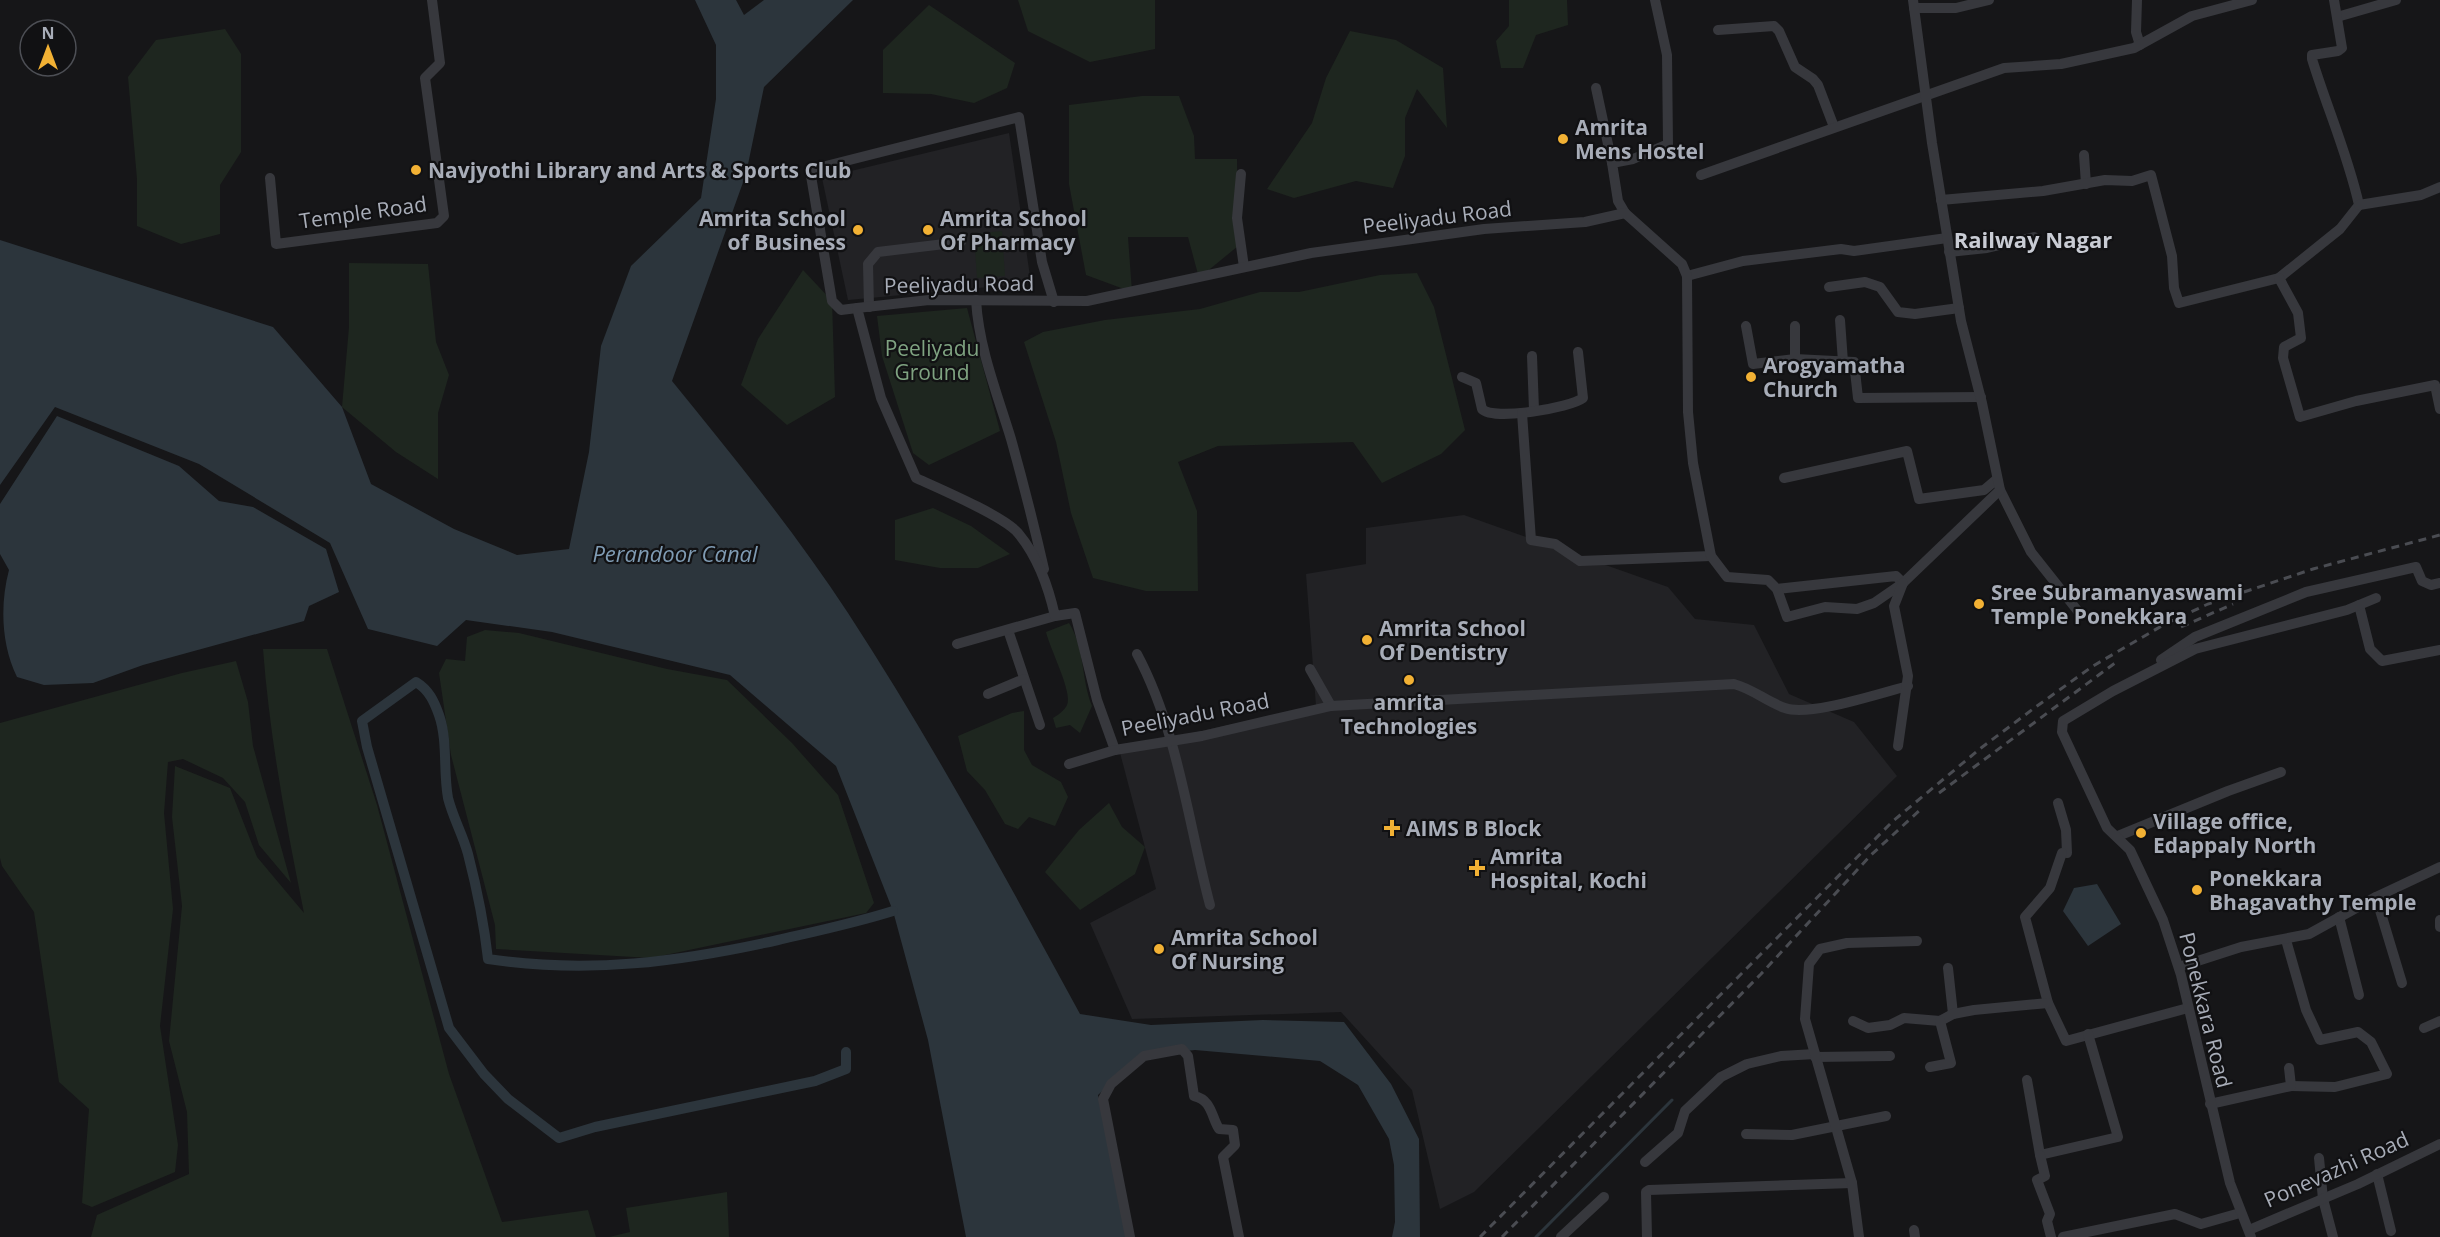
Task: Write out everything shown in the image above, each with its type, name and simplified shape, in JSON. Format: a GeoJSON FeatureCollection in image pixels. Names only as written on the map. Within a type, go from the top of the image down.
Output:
{"type":"FeatureCollection","features":[{"type":"Feature","properties":{"kind":"street","name":"Temple Road"},"geometry":{"type":"LineString","coordinates":[[270,178],[276,244],[437,223],[444,216],[425,78],[440,63],[432,0]]}},
{"type":"Feature","properties":{"kind":"street"},"geometry":{"type":"LineString","coordinates":[[1612,163],[1625,162],[1668,144],[1667,55],[1655,0]]}},
{"type":"Feature","properties":{"kind":"street"},"geometry":{"type":"LineString","coordinates":[[1989,0],[1956,8],[1914,4],[1925,94],[1959,308],[1981,397],[2000,490],[2031,552],[2081,615]]}},
{"type":"Feature","properties":{"kind":"street"},"geometry":{"type":"LineString","coordinates":[[2137,0],[2136,32],[2140,45]]}},
{"type":"Feature","properties":{"kind":"street"},"geometry":{"type":"LineString","coordinates":[[1701,175],[2004,68],[2061,64],[2140,45],[2192,16],[2252,0]]}},
{"type":"Feature","properties":{"kind":"street"},"geometry":{"type":"LineString","coordinates":[[1941,200],[2014,195],[2105,180],[2132,181],[2151,175],[2172,256],[2174,288],[2179,303],[2279,278],[2340,229],[2355,214],[2359,205],[2349,161],[2330,116],[2312,59],[2312,55],[2338,51],[2342,48],[2334,0]]}},
{"type":"Feature","properties":{"kind":"street"},"geometry":{"type":"LineString","coordinates":[[2337,17],[2396,0]]}},
{"type":"Feature","properties":{"kind":"street"},"geometry":{"type":"LineString","coordinates":[[1718,30],[1774,26],[1795,67],[1813,79],[1818,86],[1834,127]]}},
{"type":"Feature","properties":{"kind":"street"},"geometry":{"type":"LineString","coordinates":[[1596,87],[1612,163],[1617,201],[1625,213],[1682,264],[1687,276],[1688,412],[1693,463],[1711,556],[1727,577],[1768,580],[1777,589],[1787,617],[1825,607],[1857,609],[1874,603],[1903,583],[2000,490]]}},
{"type":"Feature","properties":{"kind":"street"},"geometry":{"type":"LineString","coordinates":[[857,308],[841,310],[832,301],[810,170],[1019,117],[1042,262],[1054,302]]}},
{"type":"Feature","properties":{"kind":"street"},"geometry":{"type":"LineString","coordinates":[[2084,155],[2086,184]]}},
{"type":"Feature","properties":{"kind":"street"},"geometry":{"type":"LineString","coordinates":[[1241,174],[1237,218],[1244,267]]}},
{"type":"Feature","properties":{"kind":"street"},"geometry":{"type":"LineString","coordinates":[[2359,205],[2421,195],[2440,187]]}},
{"type":"Feature","properties":{"kind":"street","name":"Peeliyadu Road"},"geometry":{"type":"LineString","coordinates":[[1625,213],[1585,222],[1484,229],[1322,251],[1087,301],[929,300],[857,308],[881,398],[916,478],[961,498],[1017,531],[1046,578],[1056,616],[1075,613],[1097,700],[1115,750],[1202,736],[1331,706],[1734,684],[1746,687],[1784,708],[1796,711],[1813,710],[1908,686]]}},
{"type":"Feature","properties":{"kind":"street"},"geometry":{"type":"LineString","coordinates":[[1949,252],[1987,248],[2034,237]]}},
{"type":"Feature","properties":{"kind":"street"},"geometry":{"type":"LineString","coordinates":[[1687,276],[1766,258],[1841,249],[1854,251],[1947,238]]}},
{"type":"Feature","properties":{"kind":"street"},"geometry":{"type":"LineString","coordinates":[[869,307],[868,264],[878,252],[961,242]]}},
{"type":"Feature","properties":{"kind":"street"},"geometry":{"type":"LineString","coordinates":[[2279,278],[2298,313],[2301,338],[2284,347],[2283,358],[2300,417],[2356,401],[2434,385],[2440,409]]}},
{"type":"Feature","properties":{"kind":"street"},"geometry":{"type":"LineString","coordinates":[[1829,287],[1865,282],[1880,288],[1898,312],[1915,314],[1959,308]]}},
{"type":"Feature","properties":{"kind":"street"},"geometry":{"type":"LineString","coordinates":[[975,300],[977,324],[989,373],[1011,438],[1046,578]]}},
{"type":"Feature","properties":{"kind":"street"},"geometry":{"type":"LineString","coordinates":[[1840,320],[1843,362]]}},
{"type":"Feature","properties":{"kind":"street"},"geometry":{"type":"LineString","coordinates":[[1746,326],[1753,364],[1796,359],[1854,362],[1858,398],[1981,397]]}},
{"type":"Feature","properties":{"kind":"street"},"geometry":{"type":"LineString","coordinates":[[1795,326],[1796,359]]}},
{"type":"Feature","properties":{"kind":"street"},"geometry":{"type":"LineString","coordinates":[[1462,377],[1476,383],[1484,412],[1522,413],[1575,405],[1582,398],[1578,352]]}},
{"type":"Feature","properties":{"kind":"street"},"geometry":{"type":"LineString","coordinates":[[1532,356],[1534,410]]}},
{"type":"Feature","properties":{"kind":"street"},"geometry":{"type":"LineString","coordinates":[[1522,413],[1531,540],[1555,544],[1581,561],[1711,556]]}},
{"type":"Feature","properties":{"kind":"street"},"geometry":{"type":"LineString","coordinates":[[1784,477],[1907,451],[1919,499],[1984,490],[1997,479]]}},
{"type":"Feature","properties":{"kind":"street"},"geometry":{"type":"LineString","coordinates":[[2113,691],[2114,687],[2195,637],[2306,592],[2416,567],[2422,580],[2436,584]]}},
{"type":"Feature","properties":{"kind":"street"},"geometry":{"type":"LineString","coordinates":[[1777,589],[1896,576],[1903,583]]}},
{"type":"Feature","properties":{"kind":"street"},"geometry":{"type":"LineString","coordinates":[[1898,746],[1908,686],[1894,606],[1903,583]]}},
{"type":"Feature","properties":{"kind":"street","name":"Ponekkara Road"},"geometry":{"type":"LineString","coordinates":[[2250,1234],[2240,1213],[2210,1104],[2179,967],[2163,920],[2134,856],[2118,836],[2107,828],[2062,732],[2063,721],[2113,691],[2195,649],[2359,605],[2376,598]]}},
{"type":"Feature","properties":{"kind":"street"},"geometry":{"type":"LineString","coordinates":[[2359,605],[2370,649],[2382,661],[2440,650]]}},
{"type":"Feature","properties":{"kind":"street"},"geometry":{"type":"LineString","coordinates":[[957,644],[1056,616]]}},
{"type":"Feature","properties":{"kind":"street"},"geometry":{"type":"LineString","coordinates":[[1008,630],[1040,725]]}},
{"type":"Feature","properties":{"kind":"street"},"geometry":{"type":"LineString","coordinates":[[1137,654],[1146,671],[1171,740],[1210,905]]}},
{"type":"Feature","properties":{"kind":"street"},"geometry":{"type":"LineString","coordinates":[[1310,669],[1331,706]]}},
{"type":"Feature","properties":{"kind":"street"},"geometry":{"type":"LineString","coordinates":[[988,694],[1024,679]]}},
{"type":"Feature","properties":{"kind":"street"},"geometry":{"type":"LineString","coordinates":[[1069,764],[1115,750]]}},
{"type":"Feature","properties":{"kind":"street"},"geometry":{"type":"LineString","coordinates":[[2118,836],[2281,772]]}},
{"type":"Feature","properties":{"kind":"street"},"geometry":{"type":"LineString","coordinates":[[2058,803],[2066,830],[2065,853],[2050,888],[2025,917],[2048,1003],[2066,1041],[2188,1008]]}},
{"type":"Feature","properties":{"kind":"street"},"geometry":{"type":"LineString","coordinates":[[2179,967],[2241,947],[2309,934],[2376,897],[2440,867]]}},
{"type":"Feature","properties":{"kind":"street"},"geometry":{"type":"LineString","coordinates":[[2376,897],[2402,983]]}},
{"type":"Feature","properties":{"kind":"street"},"geometry":{"type":"LineString","coordinates":[[2339,917],[2359,994]]}},
{"type":"Feature","properties":{"kind":"street"},"geometry":{"type":"LineString","coordinates":[[2439,920],[2440,927]]}},
{"type":"Feature","properties":{"kind":"street"},"geometry":{"type":"LineString","coordinates":[[2210,1104],[2291,1086],[2335,1087],[2386,1074],[2371,1042],[2358,1032],[2320,1040],[2306,1010],[2286,940]]}},
{"type":"Feature","properties":{"kind":"street"},"geometry":{"type":"LineString","coordinates":[[1859,1237],[1852,1183],[1805,1019],[1809,964],[1820,949],[1847,943],[1917,941]]}},
{"type":"Feature","properties":{"kind":"street"},"geometry":{"type":"LineString","coordinates":[[1948,968],[1953,1014]]}},
{"type":"Feature","properties":{"kind":"street"},"geometry":{"type":"LineString","coordinates":[[1853,1021],[1868,1028],[1890,1025],[1904,1018],[1940,1020],[1953,1014],[2048,1003]]}},
{"type":"Feature","properties":{"kind":"street"},"geometry":{"type":"LineString","coordinates":[[1930,1067],[1951,1063],[1940,1020]]}},
{"type":"Feature","properties":{"kind":"street"},"geometry":{"type":"LineString","coordinates":[[2424,1028],[2440,1021]]}},
{"type":"Feature","properties":{"kind":"street"},"geometry":{"type":"LineString","coordinates":[[2040,1155],[2118,1137],[2088,1034]]}},
{"type":"Feature","properties":{"kind":"street"},"geometry":{"type":"LineString","coordinates":[[1130,1237],[1103,1099],[1111,1084],[1144,1056],[1182,1049],[1188,1056],[1194,1096],[1201,1097],[1211,1107],[1219,1129],[1233,1130],[1235,1145],[1223,1157],[1239,1237]]}},
{"type":"Feature","properties":{"kind":"street"},"geometry":{"type":"LineString","coordinates":[[1645,1162],[1678,1133],[1685,1112],[1721,1077],[1747,1065],[1781,1056],[1890,1056]]}},
{"type":"Feature","properties":{"kind":"street"},"geometry":{"type":"LineString","coordinates":[[2289,1068],[2291,1086]]}},
{"type":"Feature","properties":{"kind":"street"},"geometry":{"type":"LineString","coordinates":[[2027,1080],[2045,1176],[2037,1180],[2050,1214],[2047,1221],[2051,1237]]}},
{"type":"Feature","properties":{"kind":"street"},"geometry":{"type":"LineString","coordinates":[[1746,1134],[1792,1135],[1836,1128],[1886,1116]]}},
{"type":"Feature","properties":{"kind":"street","name":"Ponevazhi Road"},"geometry":{"type":"LineString","coordinates":[[2250,1234],[2440,1144]]}},
{"type":"Feature","properties":{"kind":"street"},"geometry":{"type":"LineString","coordinates":[[2319,1158],[2323,1199],[2333,1237]]}},
{"type":"Feature","properties":{"kind":"street"},"geometry":{"type":"LineString","coordinates":[[2377,1174],[2391,1231]]}},
{"type":"Feature","properties":{"kind":"street"},"geometry":{"type":"LineString","coordinates":[[1647,1237],[1646,1192],[1649,1190],[1852,1183]]}},
{"type":"Feature","properties":{"kind":"street"},"geometry":{"type":"LineString","coordinates":[[1561,1237],[1604,1197]]}},
{"type":"Feature","properties":{"kind":"street"},"geometry":{"type":"LineString","coordinates":[[2063,1237],[2175,1214],[2201,1224],[2240,1213]]}},
{"type":"Feature","properties":{"kind":"shaded area","name":"Amrita School Of Pharmacy"},"geometry":{"type":"Polygon","coordinates":[[[1009,133],[1031,283],[848,300],[822,178],[1009,133]]]}},
{"type":"Feature","properties":{"kind":"shaded area","name":"Amrita Hospital, Kochi"},"geometry":{"type":"Polygon","coordinates":[[[1464,515],[1668,587],[1695,619],[1754,625],[1789,694],[1854,722],[1897,776],[1474,1192],[1440,1209],[1412,1090],[1341,1012],[1132,1019],[1090,923],[1156,889],[1119,749],[1316,706],[1306,574],[1366,564],[1366,528],[1464,515]]]}},
{"type":"Feature","properties":{"kind":"green space"},"geometry":{"type":"Polygon","coordinates":[[[1018,0],[1155,0],[1155,49],[1090,62],[1028,31],[1018,0]]]}},
{"type":"Feature","properties":{"kind":"green space"},"geometry":{"type":"Polygon","coordinates":[[[1509,0],[1567,0],[1568,25],[1536,35],[1523,68],[1501,68],[1496,41],[1509,26],[1509,0]]]}},
{"type":"Feature","properties":{"kind":"green space"},"geometry":{"type":"Polygon","coordinates":[[[929,5],[1015,63],[1007,88],[974,103],[931,94],[883,93],[883,50],[929,5]]]}},
{"type":"Feature","properties":{"kind":"green space"},"geometry":{"type":"Polygon","coordinates":[[[225,29],[241,54],[241,152],[220,185],[220,234],[181,244],[137,226],[137,179],[128,77],[156,40],[225,29]]]}},
{"type":"Feature","properties":{"kind":"green space"},"geometry":{"type":"Polygon","coordinates":[[[1350,31],[1396,40],[1443,68],[1447,128],[1417,89],[1405,118],[1405,156],[1393,188],[1356,181],[1294,198],[1267,189],[1312,123],[1326,78],[1350,31]]]}},
{"type":"Feature","properties":{"kind":"green space"},"geometry":{"type":"Polygon","coordinates":[[[1142,96],[1179,96],[1194,136],[1195,159],[1237,159],[1238,246],[1199,278],[1188,237],[1128,237],[1132,292],[1086,275],[1069,184],[1069,105],[1142,96]]]}},
{"type":"Feature","properties":{"kind":"green space"},"geometry":{"type":"Polygon","coordinates":[[[1002,231],[1005,276],[977,278],[974,234],[1002,231]]]}},
{"type":"Feature","properties":{"kind":"green space"},"geometry":{"type":"Polygon","coordinates":[[[349,263],[428,264],[436,342],[449,375],[438,413],[438,479],[396,452],[342,407],[349,327],[349,263]]]}},
{"type":"Feature","properties":{"kind":"green space"},"geometry":{"type":"Polygon","coordinates":[[[803,270],[832,301],[835,397],[787,425],[741,385],[758,339],[803,270]]]}},
{"type":"Feature","properties":{"kind":"green space"},"geometry":{"type":"Polygon","coordinates":[[[1417,273],[1434,307],[1465,430],[1441,454],[1382,483],[1353,442],[1218,446],[1178,462],[1197,511],[1198,591],[1146,591],[1093,578],[1071,513],[1056,442],[1024,342],[1043,332],[1105,320],[1200,309],[1260,292],[1299,292],[1380,275],[1417,273]]]}},
{"type":"Feature","properties":{"kind":"green space","name":"Peeliyadu Ground"},"geometry":{"type":"Polygon","coordinates":[[[967,308],[1000,431],[929,465],[913,453],[882,356],[877,316],[967,308]]]}},
{"type":"Feature","properties":{"kind":"green space"},"geometry":{"type":"Polygon","coordinates":[[[933,508],[971,526],[1010,554],[978,568],[940,568],[895,560],[895,520],[933,508]]]}},
{"type":"Feature","properties":{"kind":"green space"},"geometry":{"type":"Polygon","coordinates":[[[1069,623],[1078,643],[1092,706],[1080,733],[1070,725],[1056,728],[1053,718],[1065,709],[1068,699],[1064,681],[1046,632],[1069,623]]]}},
{"type":"Feature","properties":{"kind":"green space"},"geometry":{"type":"Polygon","coordinates":[[[485,630],[519,633],[667,669],[727,680],[792,743],[838,795],[874,903],[866,913],[651,958],[496,949],[495,925],[451,755],[439,673],[446,659],[465,661],[467,637],[485,630]]]}},
{"type":"Feature","properties":{"kind":"green space"},"geometry":{"type":"Polygon","coordinates":[[[263,649],[327,649],[377,805],[449,1074],[502,1222],[588,1210],[596,1237],[91,1237],[97,1215],[189,1174],[187,1112],[169,1041],[182,906],[172,817],[175,766],[230,788],[257,857],[304,913],[279,782],[263,649]]]}},
{"type":"Feature","properties":{"kind":"green space"},"geometry":{"type":"Polygon","coordinates":[[[236,661],[248,702],[253,746],[291,883],[259,845],[245,802],[223,778],[183,759],[168,762],[164,813],[173,909],[160,1026],[178,1145],[175,1172],[92,1207],[82,1203],[89,1109],[59,1082],[34,912],[2,866],[0,858],[0,723],[182,673],[236,661]]]}},
{"type":"Feature","properties":{"kind":"green space"},"geometry":{"type":"Polygon","coordinates":[[[1024,711],[1024,750],[1032,765],[1061,782],[1068,797],[1055,826],[1029,817],[1018,829],[1005,824],[985,790],[967,771],[958,736],[1012,713],[1024,711]]]}},
{"type":"Feature","properties":{"kind":"green space"},"geometry":{"type":"Polygon","coordinates":[[[1109,803],[1122,827],[1145,847],[1135,874],[1080,910],[1045,872],[1079,830],[1109,803]]]}},
{"type":"Feature","properties":{"kind":"green space"},"geometry":{"type":"Polygon","coordinates":[[[727,1192],[729,1237],[609,1237],[630,1232],[626,1208],[727,1192]]]}},
{"type":"Feature","properties":{"kind":"water","name":"Perandoor Canal"},"geometry":{"type":"Polygon","coordinates":[[[695,0],[736,0],[744,15],[764,0],[853,0],[764,87],[746,174],[672,381],[785,524],[848,613],[939,761],[1080,1014],[1151,1025],[1263,1020],[1344,1022],[1391,1084],[1419,1139],[1420,1237],[1392,1237],[1395,1222],[1394,1165],[1389,1139],[1358,1085],[1320,1061],[1195,1050],[1140,1056],[1098,1095],[1129,1237],[966,1237],[928,1040],[893,911],[836,766],[730,675],[552,632],[466,620],[437,646],[368,629],[330,543],[199,464],[55,407],[0,485],[0,240],[273,327],[342,407],[371,484],[454,529],[517,555],[569,549],[589,452],[601,346],[631,266],[701,198],[716,99],[716,45],[695,0]]]}},
{"type":"Feature","properties":{"kind":"water"},"geometry":{"type":"Polygon","coordinates":[[[57,416],[179,466],[219,501],[253,507],[326,549],[339,592],[309,606],[304,621],[143,665],[93,683],[44,685],[17,677],[5,638],[3,610],[9,570],[0,554],[0,504],[57,416]]]}},
{"type":"Feature","properties":{"kind":"water"},"geometry":{"type":"Polygon","coordinates":[[[2097,884],[2121,924],[2088,946],[2063,911],[2074,888],[2097,884]]]}},
{"type":"Feature","properties":{"kind":"waterway"},"geometry":{"type":"LineString","coordinates":[[846,1052],[846,1069],[815,1081],[595,1127],[559,1138],[508,1099],[484,1074],[449,1028],[367,747],[362,721],[416,682],[428,692],[433,701],[444,735],[448,798],[471,867],[488,959],[562,965],[669,960],[778,940],[893,911]]}},
{"type":"Feature","properties":{"kind":"waterway"},"geometry":{"type":"LineString","coordinates":[[1536,1237],[1672,1100]]}},
{"type":"Feature","properties":{"kind":"railway"},"geometry":{"type":"LineString","coordinates":[[1480,1237],[1893,821],[1981,748],[2037,706],[2093,666],[2165,624],[2208,604],[2313,569],[2440,535]]}},
{"type":"Feature","properties":{"kind":"railway"},"geometry":{"type":"LineString","coordinates":[[2181,627],[2233,604]]}},
{"type":"Feature","properties":{"kind":"railway"},"geometry":{"type":"LineString","coordinates":[[1939,793],[2115,663]]}},
{"type":"Feature","properties":{"kind":"railway"},"geometry":{"type":"LineString","coordinates":[[1502,1237],[1761,974],[1871,855],[1921,809]]}},
{"type":"Feature","properties":{"kind":"place","name":"Amrita Mens Hostel"},"geometry":{"type":"Point","coordinates":[1563,139]}},
{"type":"Feature","properties":{"kind":"place","name":"Navjyothi Library and Arts & Sports Club"},"geometry":{"type":"Point","coordinates":[416,170]}},
{"type":"Feature","properties":{"kind":"place","name":"Amrita School of Business"},"geometry":{"type":"Point","coordinates":[858,230]}},
{"type":"Feature","properties":{"kind":"place","name":"Amrita School Of Pharmacy"},"geometry":{"type":"Point","coordinates":[928,230]}},
{"type":"Feature","properties":{"kind":"place","name":"Arogyamatha Church"},"geometry":{"type":"Point","coordinates":[1751,377]}},
{"type":"Feature","properties":{"kind":"place","name":"Sree Subramanyaswami Temple Ponekkara"},"geometry":{"type":"Point","coordinates":[1979,604]}},
{"type":"Feature","properties":{"kind":"place","name":"Amrita School Of Dentistry"},"geometry":{"type":"Point","coordinates":[1367,640]}},
{"type":"Feature","properties":{"kind":"place","name":"amrita Technologies"},"geometry":{"type":"Point","coordinates":[1409,680]}},
{"type":"Feature","properties":{"kind":"place","name":"AIMS B Block"},"geometry":{"type":"Point","coordinates":[1392,828]}},
{"type":"Feature","properties":{"kind":"place","name":"Village office, Edappaly North"},"geometry":{"type":"Point","coordinates":[2141,833]}},
{"type":"Feature","properties":{"kind":"place","name":"Amrita Hospital, Kochi"},"geometry":{"type":"Point","coordinates":[1477,868]}},
{"type":"Feature","properties":{"kind":"place","name":"Ponekkara Bhagavathy Temple"},"geometry":{"type":"Point","coordinates":[2197,890]}},
{"type":"Feature","properties":{"kind":"place","name":"Amrita School Of Nursing"},"geometry":{"type":"Point","coordinates":[1159,949]}},
{"type":"Feature","properties":{"kind":"district","name":"Railway Nagar"},"geometry":{"type":"Point","coordinates":[2033,239]}}]}
